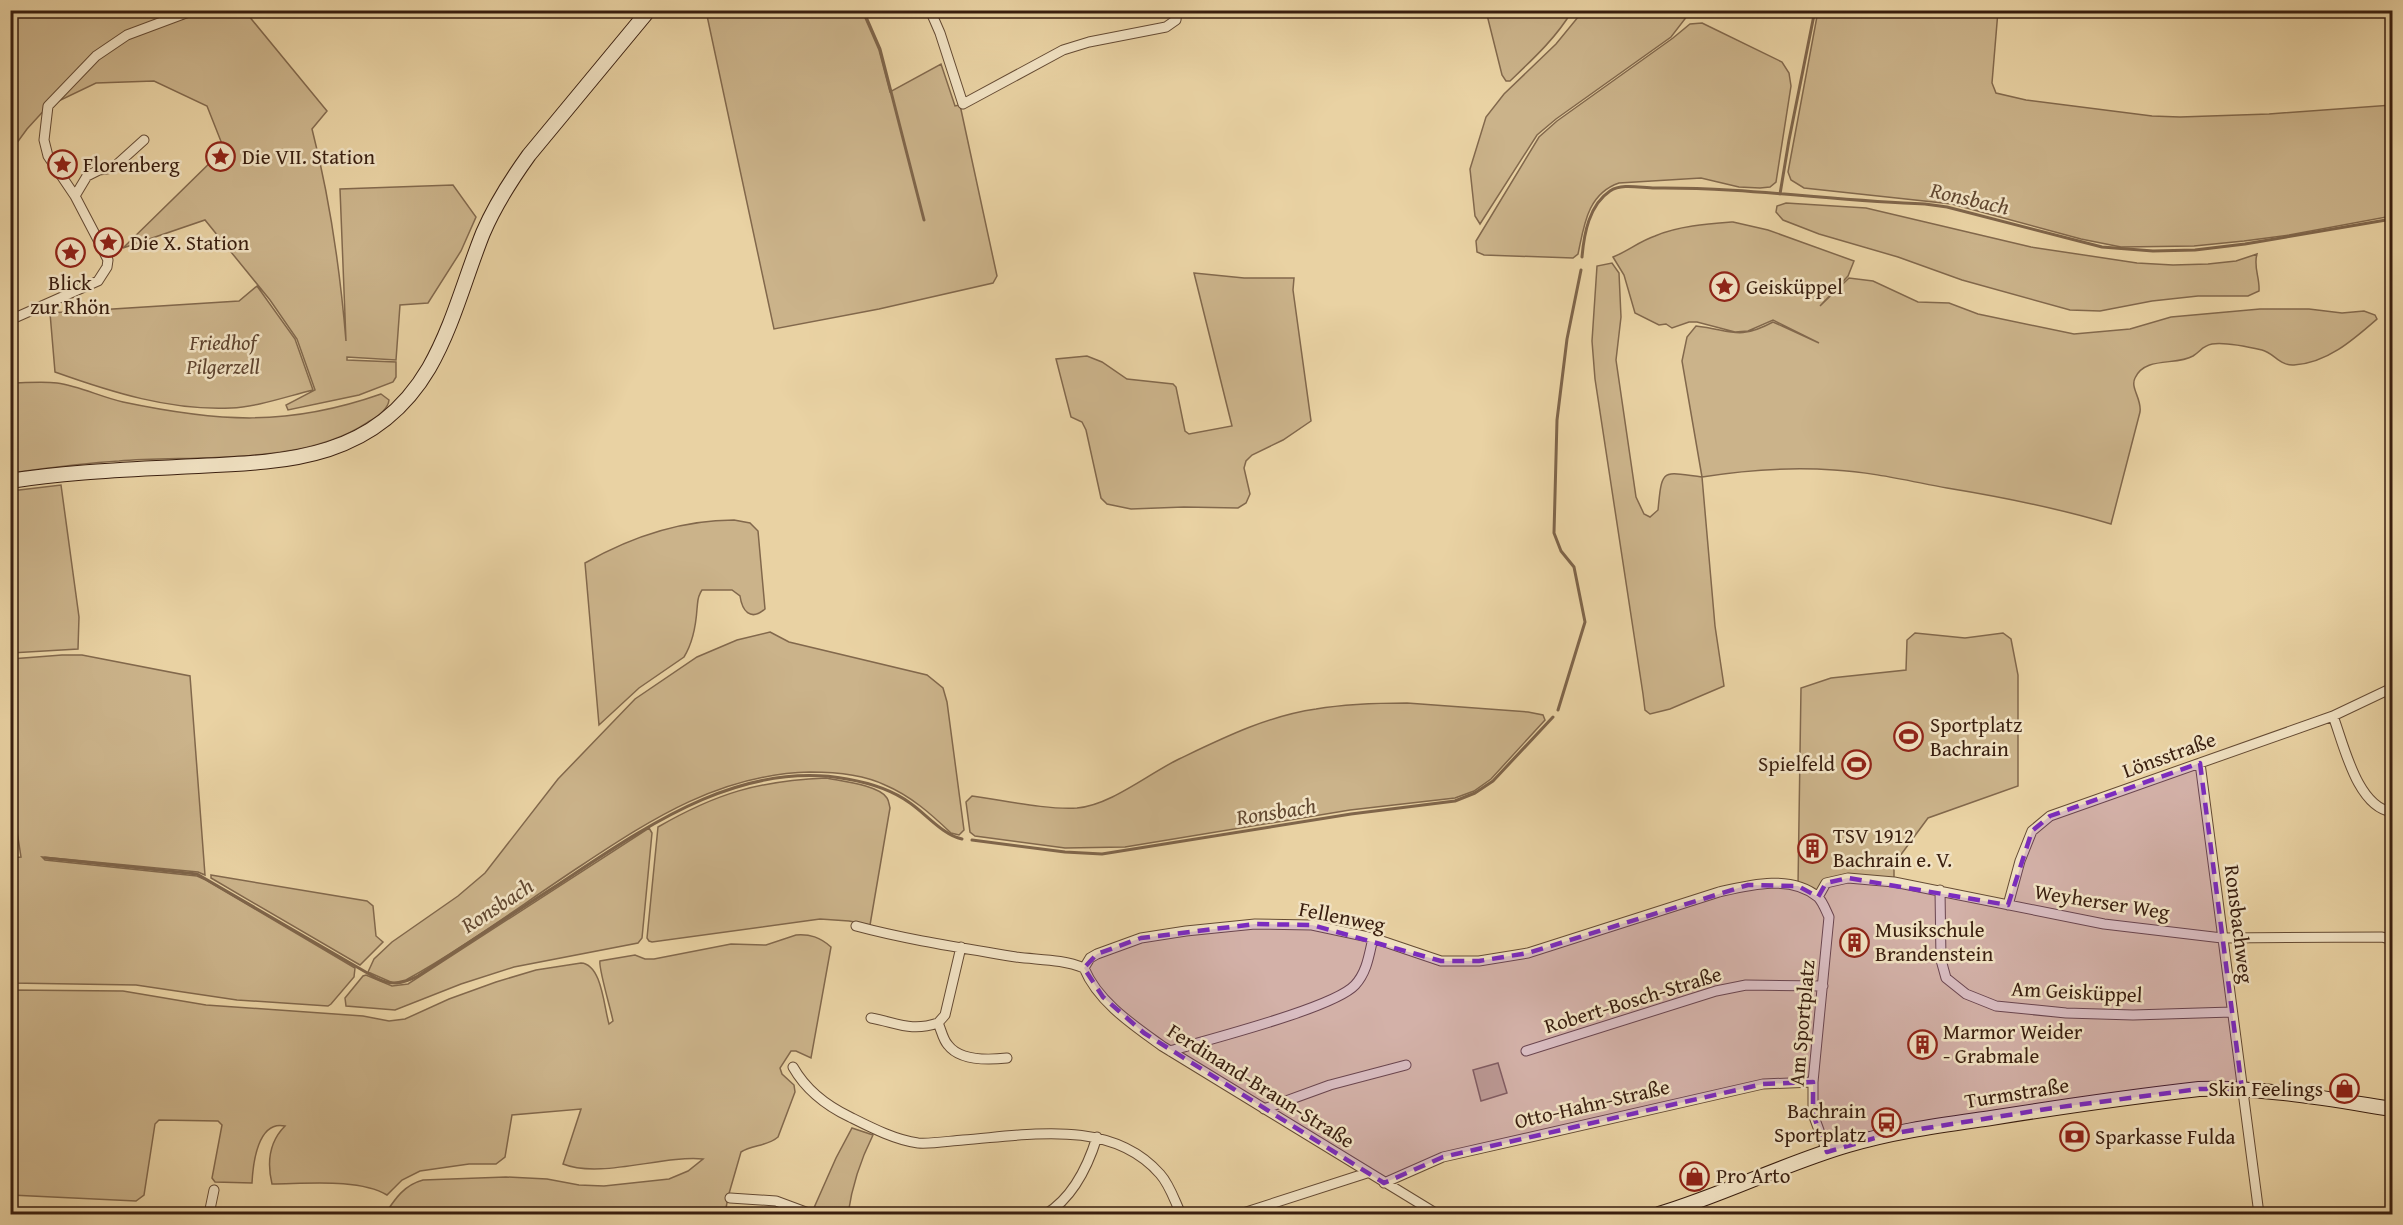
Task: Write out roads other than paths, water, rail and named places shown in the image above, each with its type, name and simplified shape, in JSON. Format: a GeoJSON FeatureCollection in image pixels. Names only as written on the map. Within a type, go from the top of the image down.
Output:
{"type":"FeatureCollection","features":[{"type":"Feature","properties":{"kind":"street"},"geometry":{"type":"LineString","coordinates":[[10,320],[98,281],[105,272],[108,260],[75,196],[48,156],[44,140],[48,106],[96,56],[127,35],[194,10]]}},
{"type":"Feature","properties":{"kind":"street"},"geometry":{"type":"LineString","coordinates":[[10,481],[81,472],[284,460],[332,449],[376,426],[406,400],[433,360],[483,234],[513,177],[649,10]]}},
{"type":"Feature","properties":{"kind":"street"},"geometry":{"type":"LineString","coordinates":[[933,12],[963,104],[1068,48],[1166,27],[1176,20],[1177,10]]}},
{"type":"Feature","properties":{"kind":"street"},"geometry":{"type":"LineString","coordinates":[[75,196],[87,176],[99,170],[114,168],[144,140]]}},
{"type":"Feature","properties":{"kind":"street","name":"Lönsstraße"},"geometry":{"type":"LineString","coordinates":[[2008,905],[2020,861],[2032,831],[2050,816],[2333,716],[2392,688]]}},
{"type":"Feature","properties":{"kind":"street"},"geometry":{"type":"LineString","coordinates":[[2333,716],[2358,782],[2369,799],[2377,806],[2392,812]]}},
{"type":"Feature","properties":{"kind":"street","name":"Ronsbachweg"},"geometry":{"type":"LineString","coordinates":[[2200,763],[2259,1215]]}},
{"type":"Feature","properties":{"kind":"street","name":"Weyherser Weg"},"geometry":{"type":"LineString","coordinates":[[1818,897],[1826,883],[1848,878],[1940,890],[2104,924],[2222,938],[2382,937],[2392,940]]}},
{"type":"Feature","properties":{"kind":"street","name":"Fellenweg"},"geometry":{"type":"LineString","coordinates":[[1084,968],[1090,958],[1097,954],[1142,938],[1255,924],[1312,925],[1373,938],[1441,961],[1479,961],[1528,953],[1719,892],[1748,885],[1775,883],[1798,886],[1818,897]]}},
{"type":"Feature","properties":{"kind":"street","name":"Am Geisküppel"},"geometry":{"type":"LineString","coordinates":[[1940,890],[1941,960],[1946,978],[1966,994],[1996,1006],[2066,1013],[2232,1012]]}},
{"type":"Feature","properties":{"kind":"street","name":"Am Sportplatz"},"geometry":{"type":"LineString","coordinates":[[1818,897],[1829,917],[1813,1082],[1813,1114],[1827,1152]]}},
{"type":"Feature","properties":{"kind":"street"},"geometry":{"type":"LineString","coordinates":[[856,926],[961,947],[1034,959],[1063,961],[1084,968]]}},
{"type":"Feature","properties":{"kind":"street"},"geometry":{"type":"LineString","coordinates":[[1170,1051],[1333,998],[1354,986],[1367,965],[1373,938]]}},
{"type":"Feature","properties":{"kind":"street"},"geometry":{"type":"LineString","coordinates":[[871,1018],[913,1028],[939,1023],[945,1015],[961,947]]}},
{"type":"Feature","properties":{"kind":"street","name":"Ferdinand-Braun-Straße"},"geometry":{"type":"LineString","coordinates":[[1084,968],[1108,1003],[1144,1033],[1367,1173],[1407,1194],[1437,1215]]}},
{"type":"Feature","properties":{"kind":"street","name":"Robert-Bosch-Straße"},"geometry":{"type":"LineString","coordinates":[[1526,1051],[1716,991],[1746,985],[1822,986]]}},
{"type":"Feature","properties":{"kind":"street"},"geometry":{"type":"LineString","coordinates":[[939,1023],[948,1045],[960,1054],[987,1060],[1007,1058]]}},
{"type":"Feature","properties":{"kind":"street"},"geometry":{"type":"LineString","coordinates":[[1264,1109],[1330,1085],[1406,1065]]}},
{"type":"Feature","properties":{"kind":"street"},"geometry":{"type":"LineString","coordinates":[[793,1067],[802,1083],[833,1109],[870,1127],[918,1143],[1065,1133],[1097,1137],[1120,1144],[1144,1158],[1162,1176],[1181,1215]]}},
{"type":"Feature","properties":{"kind":"street","name":"Otto-Hahn-Straße"},"geometry":{"type":"LineString","coordinates":[[1384,1183],[1443,1157],[1763,1084],[1813,1082]]}},
{"type":"Feature","properties":{"kind":"street","name":"Turmstraße"},"geometry":{"type":"LineString","coordinates":[[1659,1215],[1702,1201],[1827,1152],[1888,1134],[2031,1112],[2199,1089],[2242,1089],[2392,1109]]}},
{"type":"Feature","properties":{"kind":"street"},"geometry":{"type":"LineString","coordinates":[[1046,1215],[1076,1183],[1089,1164],[1097,1137]]}},
{"type":"Feature","properties":{"kind":"street"},"geometry":{"type":"LineString","coordinates":[[1240,1215],[1367,1173]]}},
{"type":"Feature","properties":{"kind":"street"},"geometry":{"type":"LineString","coordinates":[[209,1215],[214,1190]]}},
{"type":"Feature","properties":{"kind":"street"},"geometry":{"type":"LineString","coordinates":[[730,1198],[776,1201],[811,1215]]}},
{"type":"Feature","properties":{"kind":"waterway"},"geometry":{"type":"LineString","coordinates":[[863,10],[880,49],[924,220]]}},
{"type":"Feature","properties":{"kind":"waterway"},"geometry":{"type":"LineString","coordinates":[[1780,194],[1815,10]]}},
{"type":"Feature","properties":{"kind":"waterway","name":"Ronsbach"},"geometry":{"type":"LineString","coordinates":[[1582,257],[1586,230],[1597,204],[1610,191],[1626,187],[1689,188],[1925,204],[1947,207],[2102,247],[2153,251],[2195,250],[2245,244],[2392,219]]}},
{"type":"Feature","properties":{"kind":"waterway","name":"Ronsbach"},"geometry":{"type":"LineString","coordinates":[[1558,710],[1585,622],[1574,567],[1561,551],[1554,533],[1557,420],[1567,339],[1581,270]]}},
{"type":"Feature","properties":{"kind":"waterway","name":"Ronsbach"},"geometry":{"type":"LineString","coordinates":[[972,840],[1065,852],[1102,854],[1351,814],[1455,801],[1475,793],[1493,781],[1553,717]]}},
{"type":"Feature","properties":{"kind":"waterway","name":"Ronsbach"},"geometry":{"type":"LineString","coordinates":[[45,858],[197,874],[376,978],[397,983],[418,976],[659,821],[695,803],[731,789],[769,779],[807,775],[847,779],[872,785],[903,798],[941,829],[962,839]]}},
{"type":"Feature","properties":{"kind":"place","name":"Die VII. Station"},"geometry":{"type":"Point","coordinates":[221,157]}},
{"type":"Feature","properties":{"kind":"place","name":"Florenberg"},"geometry":{"type":"Point","coordinates":[62,165]}},
{"type":"Feature","properties":{"kind":"place","name":"Die X. Station"},"geometry":{"type":"Point","coordinates":[109,243]}},
{"type":"Feature","properties":{"kind":"place","name":"Blick zur Rhön"},"geometry":{"type":"Point","coordinates":[70,252]}},
{"type":"Feature","properties":{"kind":"place","name":"Geisküppel"},"geometry":{"type":"Point","coordinates":[1725,287]}},
{"type":"Feature","properties":{"kind":"place","name":"Sportplatz Bachrain"},"geometry":{"type":"Point","coordinates":[1909,737]}},
{"type":"Feature","properties":{"kind":"place","name":"Spielfeld"},"geometry":{"type":"Point","coordinates":[1856,764]}},
{"type":"Feature","properties":{"kind":"place","name":"TSV 1912 Bachrain e. V."},"geometry":{"type":"Point","coordinates":[1812,848]}},
{"type":"Feature","properties":{"kind":"place","name":"Musikschule Brandenstein"},"geometry":{"type":"Point","coordinates":[1854,942]}},
{"type":"Feature","properties":{"kind":"place","name":"Marmor Weider - Grabmale"},"geometry":{"type":"Point","coordinates":[1922,1044]}},
{"type":"Feature","properties":{"kind":"place","name":"Skin Feelings"},"geometry":{"type":"Point","coordinates":[2344,1089]}},
{"type":"Feature","properties":{"kind":"place","name":"Bachrain Sportplatz"},"geometry":{"type":"Point","coordinates":[1887,1123]}},
{"type":"Feature","properties":{"kind":"place","name":"Sparkasse Fulda"},"geometry":{"type":"Point","coordinates":[2074,1137]}},
{"type":"Feature","properties":{"kind":"place","name":"Pro Arto"},"geometry":{"type":"Point","coordinates":[1695,1176]}},
{"type":"Feature","properties":{"kind":"park label","name":"Friedhof Pilgerzell"},"geometry":{"type":"Point","coordinates":[223,355]}}]}
